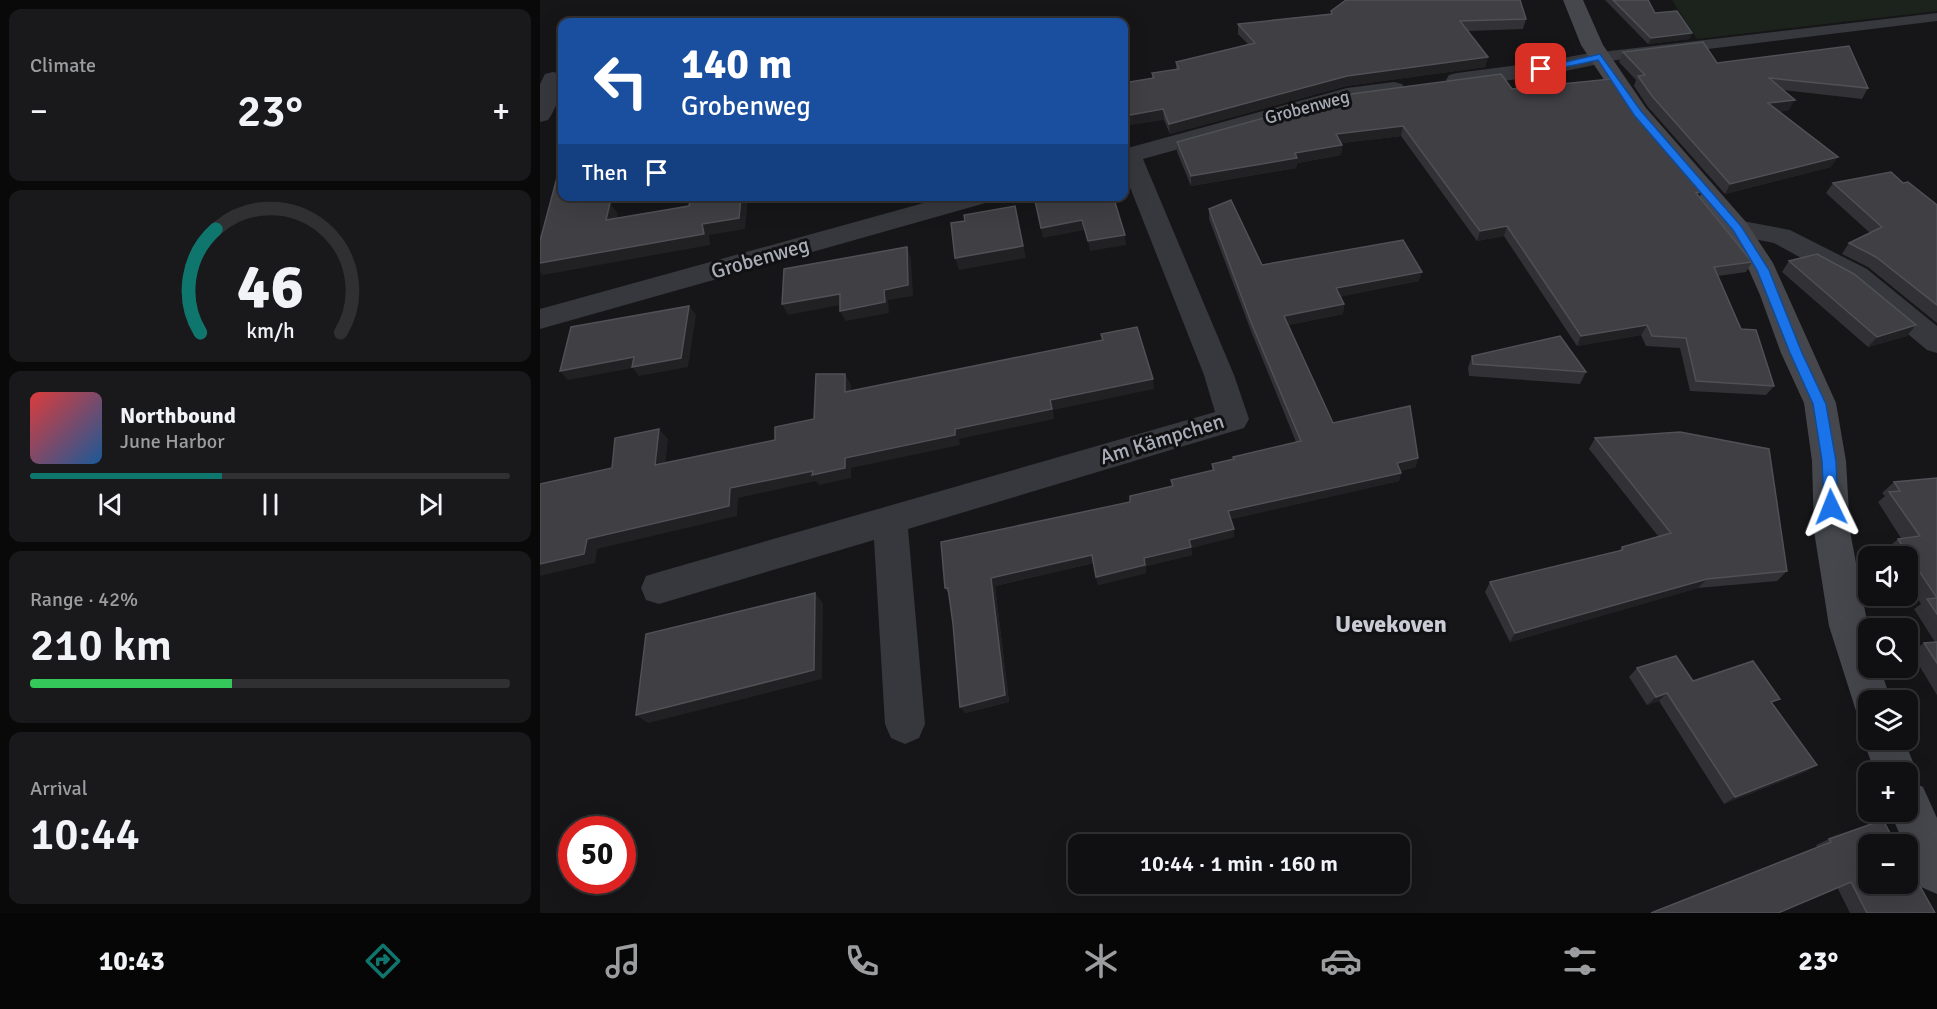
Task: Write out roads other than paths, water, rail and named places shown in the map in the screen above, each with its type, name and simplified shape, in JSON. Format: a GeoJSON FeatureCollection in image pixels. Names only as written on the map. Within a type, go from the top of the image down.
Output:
{"type":"FeatureCollection","features":[{"type":"Feature","properties":{"kind":"main road"},"geometry":{"type":"LineString","coordinates":[[1573,0],[1592,45],[1638,113],[1737,228],[1763,270],[1796,353],[1820,404],[1829,461],[1832,531],[1848,626],[1868,690]]}},
{"type":"Feature","properties":{"kind":"main road"},"geometry":{"type":"LineString","coordinates":[[1917,822],[1937,871]]}},
{"type":"Feature","properties":{"kind":"street"},"geometry":{"type":"LineString","coordinates":[[1438,83],[1541,69],[1600,57]]}},
{"type":"Feature","properties":{"kind":"street"},"geometry":{"type":"LineString","coordinates":[[540,115],[553,79]]}},
{"type":"Feature","properties":{"kind":"street","name":"Grobenweg"},"geometry":{"type":"LineString","coordinates":[[1128,155],[1347,95],[1415,86]]}},
{"type":"Feature","properties":{"kind":"street","name":"Am Kämpchen"},"geometry":{"type":"LineString","coordinates":[[659,588],[1233,419],[1219,375],[1128,161]]}},
{"type":"Feature","properties":{"kind":"street","name":"Grobenweg"},"geometry":{"type":"LineString","coordinates":[[540,319],[962,201]]}},
{"type":"Feature","properties":{"kind":"street"},"geometry":{"type":"LineString","coordinates":[[1737,228],[1781,236],[1857,276],[1937,342]]}},
{"type":"Feature","properties":{"kind":"street"},"geometry":{"type":"LineString","coordinates":[[890,521],[905,724]]}},
{"type":"Feature","properties":{"kind":"lane"},"geometry":{"type":"LineString","coordinates":[[1600,57],[1937,17]]}},
{"type":"Feature","properties":{"kind":"district","name":"Uevekoven"},"geometry":{"type":"Point","coordinates":[1391,624]}}]}
